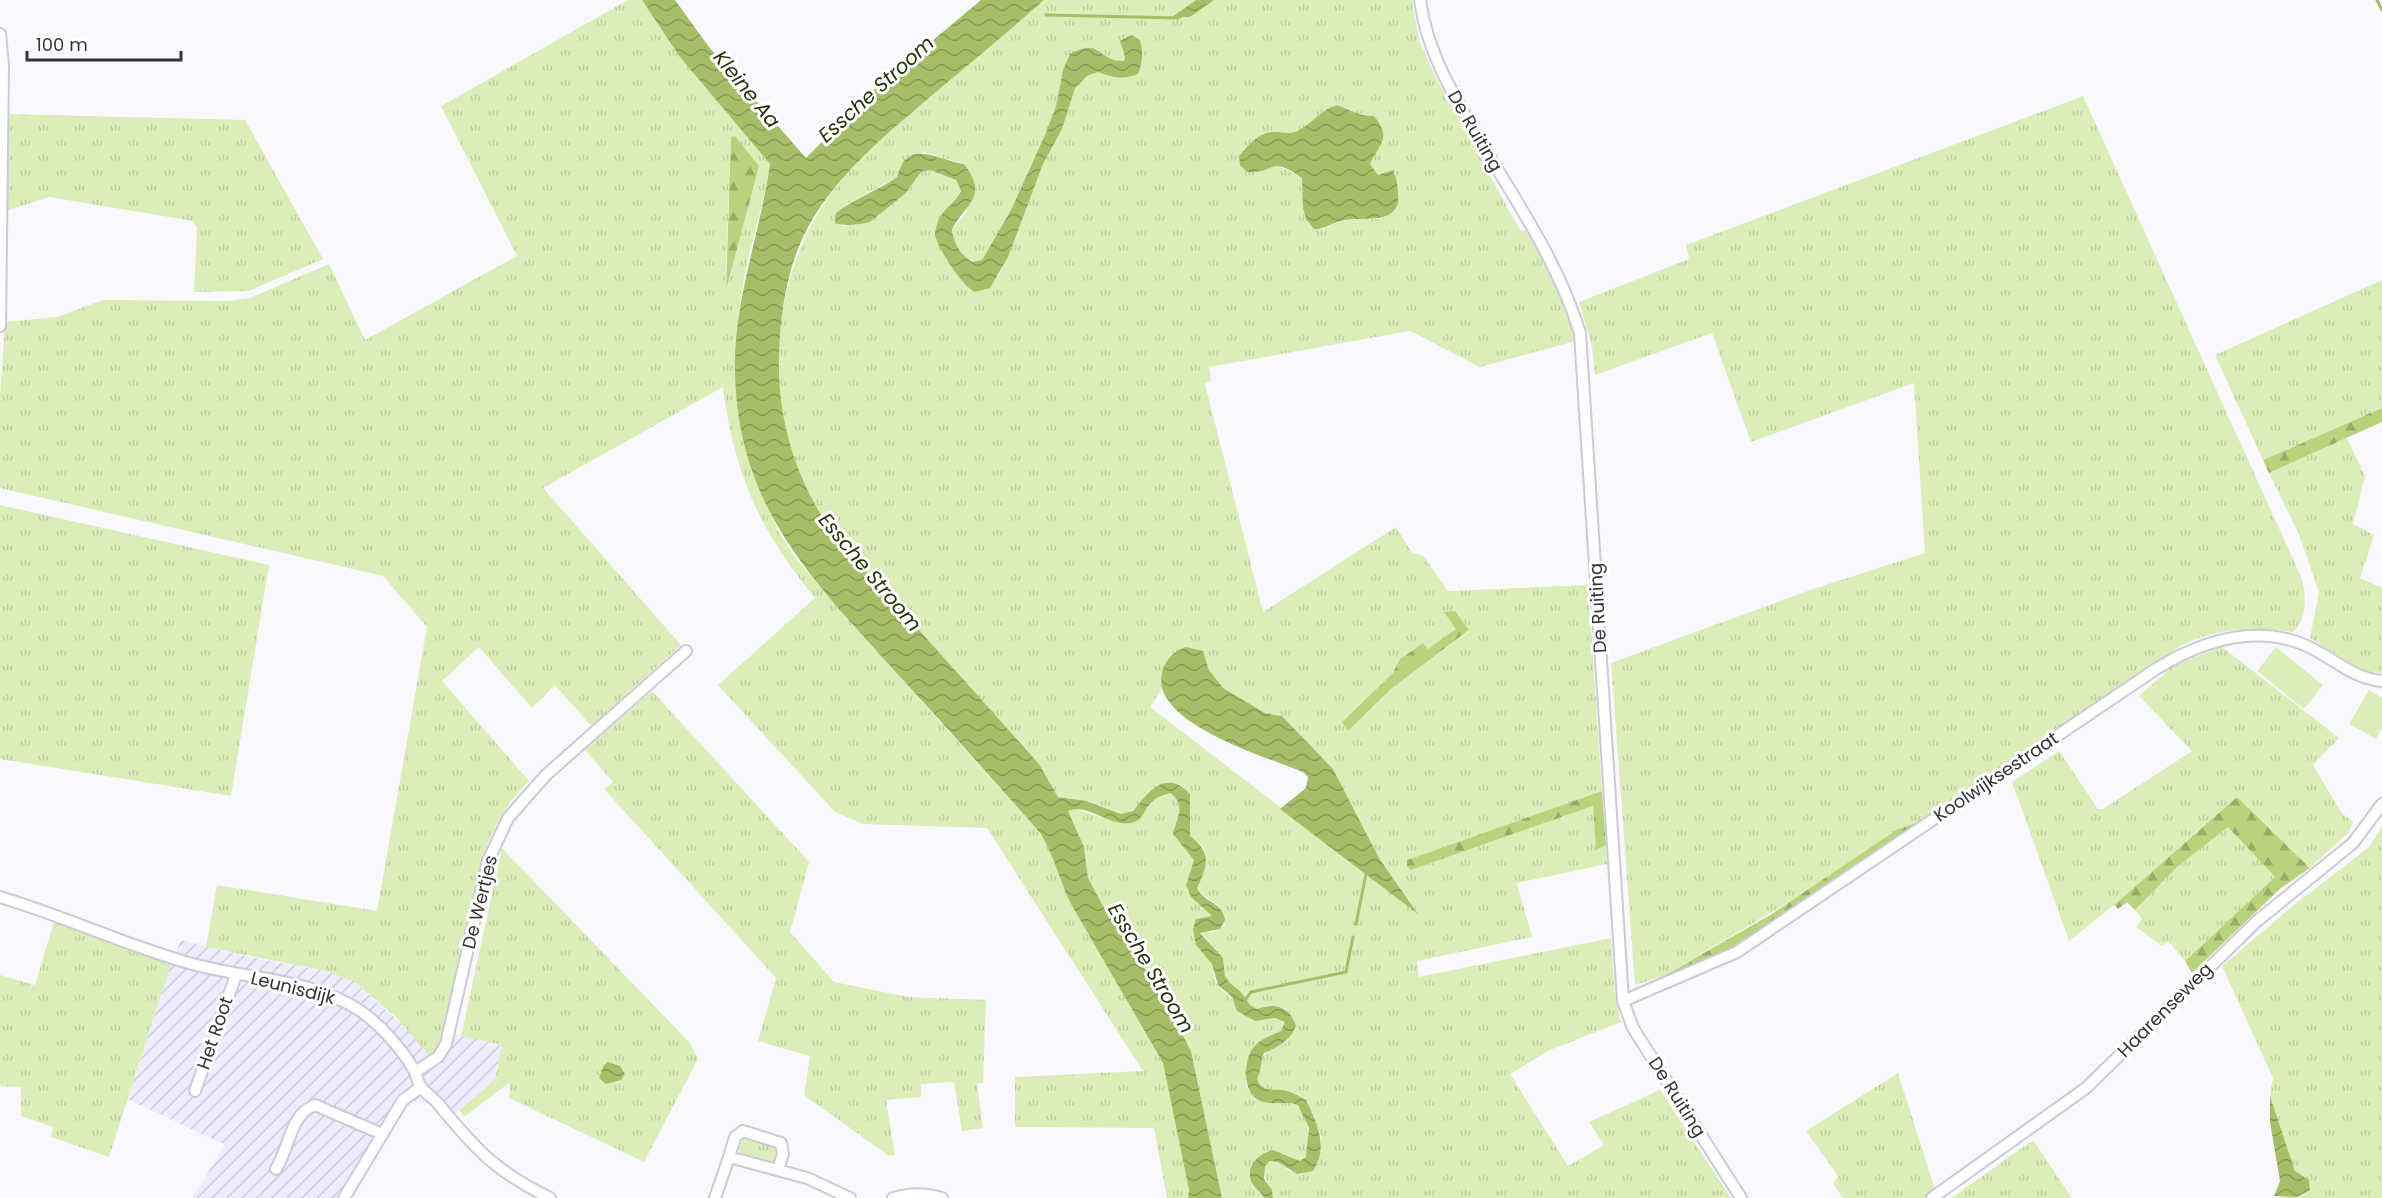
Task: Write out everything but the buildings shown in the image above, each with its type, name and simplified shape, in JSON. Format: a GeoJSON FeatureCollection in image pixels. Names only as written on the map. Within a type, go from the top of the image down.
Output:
{"type":"FeatureCollection","features":[{"type":"Feature","properties":{"kind":"street","name":"De Ruiting"},"geometry":{"type":"LineString","coordinates":[[1420,0],[1423,24],[1431,50],[1454,95],[1560,279],[1580,333],[1623,1000],[1633,1028],[1741,1198]]}},
{"type":"Feature","properties":{"kind":"street"},"geometry":{"type":"LineString","coordinates":[[0,34],[3,66],[0,327]]}},
{"type":"Feature","properties":{"kind":"street","name":"Koolwijksestraat"},"geometry":{"type":"LineString","coordinates":[[1623,1000],[1737,951],[2156,669],[2197,648],[2234,636],[2274,638],[2300,643],[2360,677],[2382,681]]}},
{"type":"Feature","properties":{"kind":"street","name":"De Wertjes"},"geometry":{"type":"LineString","coordinates":[[415,1072],[438,1057],[446,1044],[488,861],[508,818],[546,775],[686,651]]}},
{"type":"Feature","properties":{"kind":"street","name":"Haarenseweg"},"geometry":{"type":"LineString","coordinates":[[1932,1198],[2086,1088],[2243,934],[2354,843],[2382,804]]}},
{"type":"Feature","properties":{"kind":"street","name":"Leunisdijk"},"geometry":{"type":"LineString","coordinates":[[0,897],[176,959],[236,975],[299,986],[342,1000],[370,1018],[415,1072],[421,1087],[486,1158],[521,1184],[550,1198]]}},
{"type":"Feature","properties":{"kind":"street","name":"Het Root"},"geometry":{"type":"LineString","coordinates":[[195,1091],[236,975]]}},
{"type":"Feature","properties":{"kind":"street"},"geometry":{"type":"LineString","coordinates":[[344,1198],[402,1100],[421,1087]]}},
{"type":"Feature","properties":{"kind":"street"},"geometry":{"type":"LineString","coordinates":[[276,1169],[299,1116],[305,1108],[315,1105],[382,1134]]}},
{"type":"Feature","properties":{"kind":"street"},"geometry":{"type":"LineString","coordinates":[[715,1198],[735,1137],[743,1131],[781,1143],[783,1154],[778,1170]]}},
{"type":"Feature","properties":{"kind":"street"},"geometry":{"type":"LineString","coordinates":[[729,1157],[818,1182],[850,1198]]}},
{"type":"Feature","properties":{"kind":"street"},"geometry":{"type":"LineString","coordinates":[[893,1198],[917,1194],[942,1198]]}},
{"type":"Feature","properties":{"kind":"shaded area"},"geometry":{"type":"Polygon","coordinates":[[[181,940],[259,959],[325,971],[353,981],[412,1033],[445,1032],[502,1045],[495,1080],[449,1118],[434,1104],[412,1101],[400,1115],[351,1198],[192,1198],[225,1145],[128,1099],[171,964],[181,940]]]}},
{"type":"Feature","properties":{"kind":"green space"},"geometry":{"type":"Polygon","coordinates":[[[628,0],[642,0],[679,56],[770,164],[743,285],[738,326],[751,469],[779,532],[794,556],[1041,834],[1071,904],[1163,1063],[1189,1190],[1188,1198],[1167,1198],[1154,1128],[1015,1127],[1015,1077],[1143,1071],[987,828],[863,824],[835,812],[718,685],[815,598],[779,550],[752,500],[734,447],[723,387],[543,488],[681,645],[591,726],[555,685],[532,708],[479,647],[442,681],[529,781],[513,798],[501,817],[482,859],[442,1044],[431,1058],[397,1018],[353,981],[325,971],[206,947],[217,885],[377,911],[427,627],[383,576],[0,488],[0,396],[5,322],[57,317],[103,300],[227,301],[250,298],[329,264],[365,340],[517,256],[441,106],[628,0]],[[731,137],[727,287],[759,166],[731,137]]]}},
{"type":"Feature","properties":{"kind":"green space"},"geometry":{"type":"Polygon","coordinates":[[[1044,0],[1196,0],[1173,16],[1189,17],[1214,0],[1412,0],[1419,40],[1435,76],[1520,230],[1526,231],[1556,284],[1573,326],[1576,341],[1480,367],[1410,331],[1209,367],[1211,380],[1205,384],[1263,612],[1396,527],[1412,553],[1423,555],[1448,591],[1588,585],[1602,791],[1407,860],[1411,870],[1593,806],[1596,850],[1606,845],[1607,864],[1517,883],[1532,937],[1417,961],[1419,977],[1611,938],[1615,995],[1621,1022],[1550,1050],[1510,1074],[1568,1166],[1604,1145],[1589,1122],[1660,1090],[1731,1198],[1273,1198],[1264,1171],[1265,1166],[1270,1161],[1278,1162],[1291,1172],[1317,1165],[1322,1138],[1306,1100],[1271,1092],[1257,1079],[1262,1057],[1288,1041],[1287,1009],[1267,1005],[1257,1009],[1250,1005],[1225,976],[1223,958],[1200,932],[1213,932],[1225,925],[1216,903],[1200,894],[1197,888],[1206,863],[1204,847],[1190,836],[1190,794],[1182,786],[1138,806],[1129,813],[1121,814],[1086,801],[1058,797],[1039,764],[846,550],[815,508],[792,455],[782,415],[778,374],[780,333],[786,292],[799,253],[816,216],[839,183],[860,160],[894,127],[1044,0]],[[1120,41],[1124,61],[1113,62],[1096,48],[1063,70],[1056,106],[1045,135],[1011,210],[982,260],[972,262],[964,256],[956,244],[952,230],[967,212],[964,164],[924,152],[900,165],[897,177],[847,204],[842,227],[861,221],[870,222],[906,193],[921,172],[930,170],[956,180],[961,190],[956,201],[940,217],[941,249],[963,282],[999,276],[1043,164],[1062,129],[1075,88],[1087,76],[1098,72],[1118,78],[1138,74],[1120,41]],[[1337,105],[1329,108],[1296,132],[1278,132],[1268,166],[1277,165],[1303,178],[1321,230],[1350,220],[1381,219],[1391,170],[1378,175],[1370,164],[1373,158],[1374,116],[1361,115],[1337,105]],[[1456,629],[1428,649],[1423,644],[1399,660],[1393,673],[1342,722],[1348,731],[1391,689],[1469,631],[1456,629]],[[1203,651],[1162,689],[1150,707],[1418,913],[1379,858],[1333,769],[1282,716],[1265,713],[1223,688],[1209,670],[1203,651]]]}},
{"type":"Feature","properties":{"kind":"green space"},"geometry":{"type":"Polygon","coordinates":[[[2083,96],[2302,579],[2305,607],[2298,627],[2293,632],[2250,629],[2223,632],[2182,645],[1929,819],[1664,976],[1635,985],[1611,663],[1813,589],[1925,553],[1914,383],[1751,442],[1712,333],[1595,375],[1592,347],[1579,302],[1689,259],[1686,245],[2083,96]]]}},
{"type":"Feature","properties":{"kind":"green space"},"geometry":{"type":"Polygon","coordinates":[[[8,114],[245,120],[323,259],[249,291],[194,292],[197,228],[193,221],[49,197],[6,211],[8,114]]]}},
{"type":"Feature","properties":{"kind":"green space"},"geometry":{"type":"Polygon","coordinates":[[[735,136],[759,166],[726,290],[731,137],[735,136]]]}},
{"type":"Feature","properties":{"kind":"green space"},"geometry":{"type":"Polygon","coordinates":[[[2382,280],[2382,408],[2263,460],[2215,355],[2382,280]]]}},
{"type":"Feature","properties":{"kind":"green space"},"geometry":{"type":"Polygon","coordinates":[[[2382,408],[2382,422],[2269,473],[2263,460],[2382,408]]]}},
{"type":"Feature","properties":{"kind":"green space"},"geometry":{"type":"Polygon","coordinates":[[[2347,438],[2365,476],[2353,524],[2374,535],[2360,578],[2382,588],[2382,673],[2364,672],[2310,638],[2319,592],[2298,532],[2269,473],[2347,438]]]}},
{"type":"Feature","properties":{"kind":"green space"},"geometry":{"type":"Polygon","coordinates":[[[0,505],[269,565],[231,796],[0,759],[0,505]]]}},
{"type":"Feature","properties":{"kind":"green space"},"geometry":{"type":"Polygon","coordinates":[[[1455,611],[1469,630],[1391,689],[1348,731],[1342,722],[1393,673],[1399,660],[1423,643],[1428,649],[1456,629],[1444,612],[1455,611]]]}},
{"type":"Feature","properties":{"kind":"green space"},"geometry":{"type":"Polygon","coordinates":[[[2221,646],[2339,738],[2313,765],[2341,812],[2353,822],[2348,833],[2310,868],[2237,797],[2114,905],[2069,941],[2012,782],[2059,751],[2098,809],[2103,809],[2192,751],[2139,696],[2173,666],[2221,646]]]}},
{"type":"Feature","properties":{"kind":"green space"},"geometry":{"type":"Polygon","coordinates":[[[2276,647],[2323,685],[2304,709],[2257,671],[2276,647]]]}},
{"type":"Feature","properties":{"kind":"green space"},"geometry":{"type":"Polygon","coordinates":[[[2369,690],[2382,698],[2382,728],[2376,739],[2349,724],[2369,690]]]}},
{"type":"Feature","properties":{"kind":"green space"},"geometry":{"type":"Polygon","coordinates":[[[652,691],[809,862],[790,932],[834,982],[908,997],[986,1000],[983,1083],[977,1083],[983,1128],[962,1131],[954,1082],[921,1084],[921,1097],[886,1100],[895,1155],[889,1156],[804,1095],[810,1056],[758,1041],[776,978],[604,789],[613,782],[585,750],[652,691]]]}},
{"type":"Feature","properties":{"kind":"green space"},"geometry":{"type":"Polygon","coordinates":[[[1602,791],[1606,845],[1596,850],[1593,806],[1411,870],[1407,866],[1407,860],[1602,791]]]}},
{"type":"Feature","properties":{"kind":"green space"},"geometry":{"type":"Polygon","coordinates":[[[1170,793],[1179,804],[1179,813],[1174,827],[1194,860],[1186,885],[1191,897],[1212,916],[1196,920],[1194,932],[1197,942],[1210,960],[1216,982],[1244,1008],[1263,1019],[1281,1018],[1285,1022],[1281,1031],[1264,1040],[1253,1051],[1248,1066],[1246,1085],[1256,1098],[1262,1101],[1298,1105],[1307,1124],[1308,1143],[1306,1157],[1300,1161],[1284,1154],[1267,1151],[1258,1191],[1264,1195],[1264,1198],[1222,1198],[1191,1051],[1161,993],[1102,904],[1088,878],[1084,847],[1068,811],[1075,809],[1118,822],[1134,823],[1155,799],[1170,793]]]}},
{"type":"Feature","properties":{"kind":"green space"},"geometry":{"type":"Polygon","coordinates":[[[2237,797],[2310,868],[2281,888],[2192,973],[2185,961],[2275,877],[2228,827],[2176,868],[2135,910],[2127,902],[2118,909],[2114,905],[2237,797]]]}},
{"type":"Feature","properties":{"kind":"green space"},"geometry":{"type":"Polygon","coordinates":[[[1929,819],[1717,966],[1664,976],[1770,915],[1898,829],[1929,819]]]}},
{"type":"Feature","properties":{"kind":"green space"},"geometry":{"type":"Polygon","coordinates":[[[2382,826],[2382,1198],[2279,1198],[2288,1194],[2297,1197],[2310,1190],[2309,1180],[2295,1171],[2270,1096],[2273,1078],[2222,966],[2294,905],[2369,847],[2382,826]]]}},
{"type":"Feature","properties":{"kind":"green space"},"geometry":{"type":"Polygon","coordinates":[[[2228,827],[2275,877],[2185,961],[2168,941],[2162,946],[2136,927],[2142,919],[2135,910],[2176,868],[2228,827]]]}},
{"type":"Feature","properties":{"kind":"green space"},"geometry":{"type":"Polygon","coordinates":[[[502,848],[690,1043],[698,1059],[644,1162],[509,1098],[510,1082],[464,1117],[459,1110],[495,1080],[502,1045],[461,1036],[502,848]]]}},
{"type":"Feature","properties":{"kind":"green space"},"geometry":{"type":"Polygon","coordinates":[[[54,922],[171,964],[109,1157],[51,1137],[53,1127],[21,1116],[21,1087],[0,1086],[0,975],[35,985],[54,922]]]}},
{"type":"Feature","properties":{"kind":"green space"},"geometry":{"type":"Polygon","coordinates":[[[1898,1073],[1935,1190],[1925,1198],[1843,1198],[1833,1184],[1838,1176],[1806,1131],[1898,1073]]]}},
{"type":"Feature","properties":{"kind":"green space"},"geometry":{"type":"Polygon","coordinates":[[[744,1137],[777,1147],[774,1161],[769,1163],[742,1156],[738,1148],[744,1137]]]}},
{"type":"Feature","properties":{"kind":"green space"},"geometry":{"type":"Polygon","coordinates":[[[2033,1140],[2072,1198],[1951,1198],[2033,1140]]]}},
{"type":"Feature","properties":{"kind":"water","name":"Essche Stroom"},"geometry":{"type":"Polygon","coordinates":[[[642,0],[675,0],[709,47],[806,158],[868,95],[981,0],[1044,0],[876,144],[843,178],[814,216],[792,266],[783,311],[779,380],[786,427],[800,472],[821,515],[834,535],[1039,764],[1058,797],[1086,801],[1121,814],[1133,811],[1152,790],[1166,783],[1181,786],[1190,794],[1190,836],[1202,848],[1206,859],[1204,872],[1197,888],[1204,897],[1217,905],[1225,920],[1220,929],[1200,933],[1223,958],[1225,976],[1250,1005],[1257,1009],[1276,1006],[1290,1014],[1296,1026],[1287,1040],[1264,1053],[1257,1079],[1264,1088],[1288,1091],[1306,1100],[1320,1135],[1320,1153],[1313,1171],[1297,1174],[1278,1162],[1270,1161],[1265,1166],[1264,1179],[1272,1190],[1273,1198],[1264,1198],[1253,1185],[1250,1177],[1251,1166],[1263,1154],[1273,1150],[1300,1161],[1306,1157],[1309,1128],[1298,1105],[1267,1103],[1252,1095],[1247,1082],[1246,1067],[1253,1048],[1281,1031],[1285,1022],[1275,1018],[1255,1021],[1237,1011],[1232,997],[1218,985],[1212,964],[1196,945],[1193,929],[1196,919],[1212,916],[1191,897],[1186,885],[1194,860],[1173,834],[1179,812],[1175,797],[1170,793],[1156,798],[1139,820],[1131,823],[1115,822],[1084,810],[1068,811],[1084,847],[1088,878],[1102,904],[1161,993],[1191,1051],[1222,1198],[1188,1198],[1189,1190],[1163,1063],[1071,904],[1041,834],[840,610],[787,542],[766,505],[750,466],[740,422],[735,373],[738,320],[770,164],[679,56],[642,0]]]}},
{"type":"Feature","properties":{"kind":"water"},"geometry":{"type":"Polygon","coordinates":[[[1196,0],[1214,0],[1190,17],[1172,17],[1196,0]]]}},
{"type":"Feature","properties":{"kind":"water"},"geometry":{"type":"Polygon","coordinates":[[[1132,35],[1140,40],[1141,45],[1142,61],[1138,74],[1118,78],[1098,72],[1087,76],[1075,88],[1062,129],[1043,164],[1008,257],[990,288],[975,292],[970,289],[952,267],[935,235],[940,217],[961,191],[956,180],[930,170],[921,172],[906,193],[870,222],[847,225],[835,223],[836,213],[897,177],[908,158],[915,154],[934,156],[964,164],[971,176],[975,185],[975,193],[952,230],[954,240],[964,256],[972,262],[982,260],[1011,210],[1045,135],[1056,106],[1063,70],[1070,54],[1089,48],[1109,58],[1124,61],[1120,41],[1132,35]]]}},
{"type":"Feature","properties":{"kind":"water"},"geometry":{"type":"Polygon","coordinates":[[[1337,105],[1361,115],[1374,116],[1379,124],[1383,135],[1382,140],[1370,164],[1378,175],[1392,170],[1397,183],[1398,203],[1394,211],[1379,218],[1341,221],[1314,229],[1306,219],[1303,208],[1302,178],[1277,166],[1257,172],[1247,172],[1240,165],[1239,156],[1260,136],[1271,132],[1296,132],[1327,109],[1337,105]]]}},
{"type":"Feature","properties":{"kind":"water"},"geometry":{"type":"Polygon","coordinates":[[[1186,647],[1203,651],[1209,670],[1223,688],[1265,713],[1282,716],[1333,769],[1379,858],[1418,914],[1280,809],[1306,788],[1308,777],[1303,772],[1214,736],[1174,707],[1163,691],[1162,673],[1171,657],[1186,647]]]}},
{"type":"Feature","properties":{"kind":"water"},"geometry":{"type":"Polygon","coordinates":[[[608,1062],[620,1066],[625,1074],[621,1080],[606,1084],[599,1078],[604,1065],[608,1062]]]}},
{"type":"Feature","properties":{"kind":"water"},"geometry":{"type":"Polygon","coordinates":[[[2270,1096],[2295,1171],[2309,1180],[2310,1190],[2297,1197],[2274,1196],[2280,1181],[2270,1122],[2270,1096]]]}},
{"type":"Feature","properties":{"kind":"waterway"},"geometry":{"type":"LineString","coordinates":[[2377,0],[2382,10]]}},
{"type":"Feature","properties":{"kind":"waterway"},"geometry":{"type":"LineString","coordinates":[[1046,15],[1178,18],[1183,15]]}},
{"type":"Feature","properties":{"kind":"waterway"},"geometry":{"type":"LineString","coordinates":[[1356,924],[1366,874]]}},
{"type":"Feature","properties":{"kind":"waterway"},"geometry":{"type":"LineString","coordinates":[[1245,1000],[1251,992],[1346,972],[1353,937]]}},
{"type":"Feature","properties":{"kind":"water label","name":"Kleine Aa"},"geometry":{"type":"Point","coordinates":[747,89]}}]}
